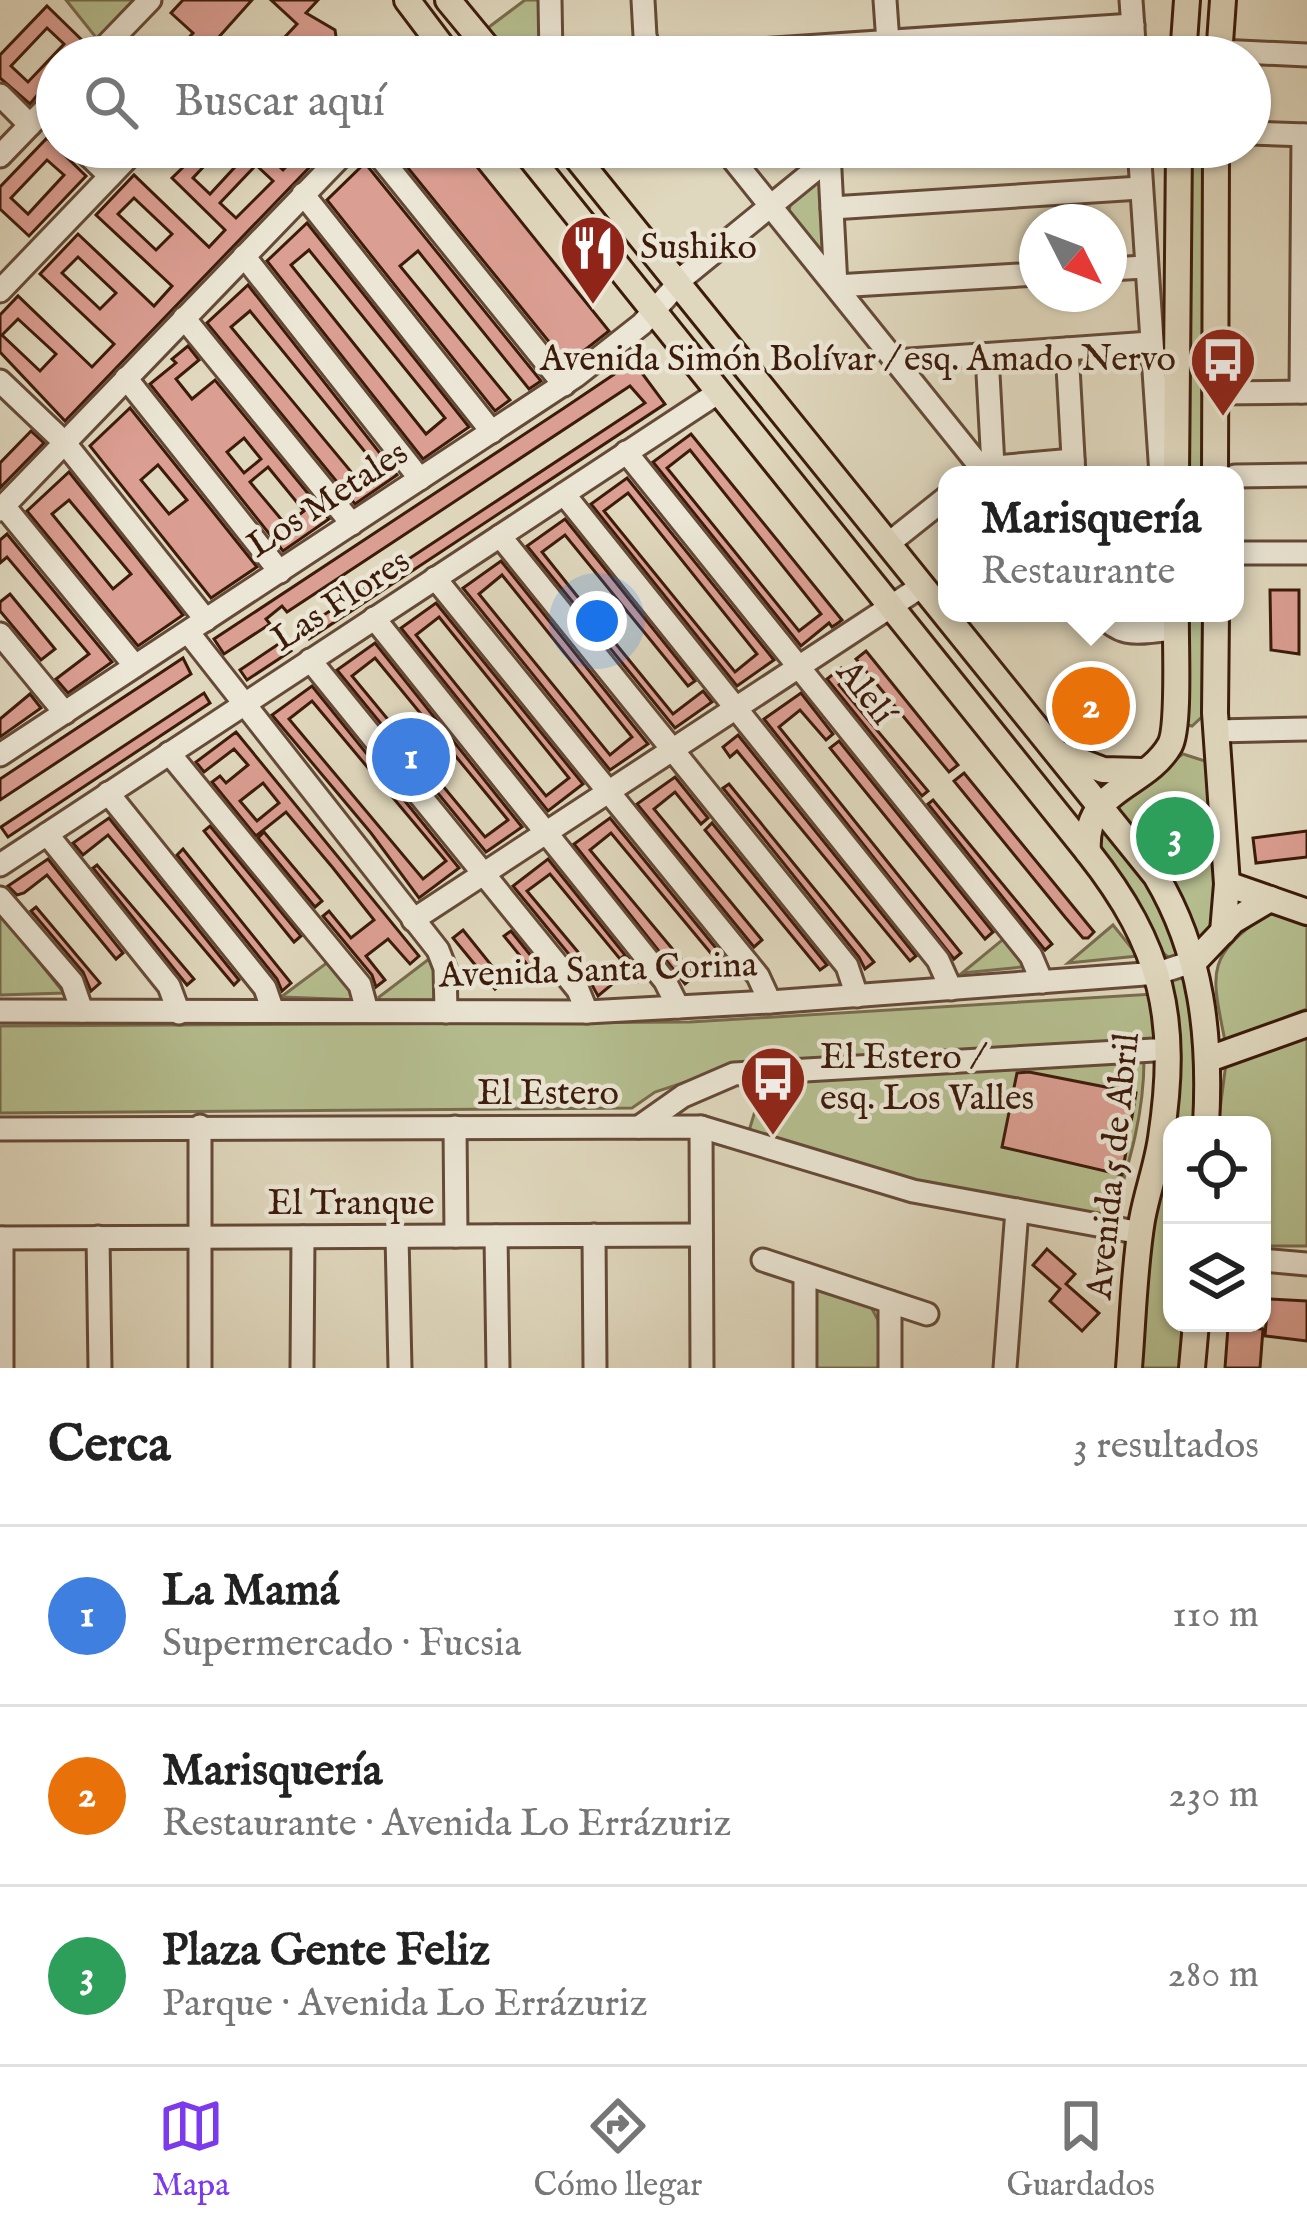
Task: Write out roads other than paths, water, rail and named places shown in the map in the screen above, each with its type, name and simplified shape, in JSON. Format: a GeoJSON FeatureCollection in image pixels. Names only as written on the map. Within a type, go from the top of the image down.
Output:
{"type":"FeatureCollection","features":[{"type":"Feature","properties":{"kind":"main road"},"geometry":{"type":"LineString","coordinates":[[407,0],[434,36]]}},
{"type":"Feature","properties":{"kind":"main road"},"geometry":{"type":"LineString","coordinates":[[448,0],[478,36]]}},
{"type":"Feature","properties":{"kind":"main road"},"geometry":{"type":"LineString","coordinates":[[1184,36],[1187,0]]}},
{"type":"Feature","properties":{"kind":"main road"},"geometry":{"type":"LineString","coordinates":[[1220,36],[1222,0]]}},
{"type":"Feature","properties":{"kind":"main road","name":"Avenida 5 de Abril"},"geometry":{"type":"LineString","coordinates":[[539,168],[1088,852],[1136,923],[1161,982],[1167,1022],[1165,1108],[1141,1233],[1129,1368]]}},
{"type":"Feature","properties":{"kind":"main road"},"geometry":{"type":"LineString","coordinates":[[585,168],[938,606]]}},
{"type":"Feature","properties":{"kind":"main road"},"geometry":{"type":"LineString","coordinates":[[1176,466],[1179,168]]}},
{"type":"Feature","properties":{"kind":"main road"},"geometry":{"type":"LineString","coordinates":[[1215,466],[1216,168]]}},
{"type":"Feature","properties":{"kind":"main road"},"geometry":{"type":"LineString","coordinates":[[951,622],[1156,876],[1173,905],[1195,961],[1209,1059],[1206,1116]]}},
{"type":"Feature","properties":{"kind":"main road"},"geometry":{"type":"LineString","coordinates":[[1088,852],[1088,830],[1100,806],[1142,771],[1171,737],[1175,622]]}},
{"type":"Feature","properties":{"kind":"main road"},"geometry":{"type":"LineString","coordinates":[[1216,622],[1215,722],[1227,884],[1223,932]]}},
{"type":"Feature","properties":{"kind":"main road"},"geometry":{"type":"LineString","coordinates":[[1171,737],[1194,733],[1215,722]]}},
{"type":"Feature","properties":{"kind":"main road"},"geometry":{"type":"LineString","coordinates":[[1171,737],[1197,752],[1218,773]]}},
{"type":"Feature","properties":{"kind":"main road"},"geometry":{"type":"LineString","coordinates":[[1056,750],[1103,770],[1142,771]]}},
{"type":"Feature","properties":{"kind":"main road"},"geometry":{"type":"LineString","coordinates":[[1227,884],[1307,912]]}},
{"type":"Feature","properties":{"kind":"main road"},"geometry":{"type":"LineString","coordinates":[[1195,961],[1248,910],[1270,899]]}},
{"type":"Feature","properties":{"kind":"main road"},"geometry":{"type":"LineString","coordinates":[[1209,1059],[1307,1024]]}},
{"type":"Feature","properties":{"kind":"main road"},"geometry":{"type":"LineString","coordinates":[[1192,1368],[1195,1332]]}},
{"type":"Feature","properties":{"kind":"street"},"geometry":{"type":"LineString","coordinates":[[115,36],[150,0]]}},
{"type":"Feature","properties":{"kind":"street"},"geometry":{"type":"LineString","coordinates":[[550,0],[551,36]]}},
{"type":"Feature","properties":{"kind":"street"},"geometry":{"type":"LineString","coordinates":[[643,0],[645,36]]}},
{"type":"Feature","properties":{"kind":"street"},"geometry":{"type":"LineString","coordinates":[[885,0],[887,36]]}},
{"type":"Feature","properties":{"kind":"street"},"geometry":{"type":"LineString","coordinates":[[1131,0],[1134,36]]}},
{"type":"Feature","properties":{"kind":"street"},"geometry":{"type":"LineString","coordinates":[[1044,36],[1133,25]]}},
{"type":"Feature","properties":{"kind":"street"},"geometry":{"type":"LineString","coordinates":[[1271,55],[1307,55]]}},
{"type":"Feature","properties":{"kind":"street"},"geometry":{"type":"LineString","coordinates":[[0,95],[36,110]]}},
{"type":"Feature","properties":{"kind":"street"},"geometry":{"type":"LineString","coordinates":[[0,156],[36,125]]}},
{"type":"Feature","properties":{"kind":"street"},"geometry":{"type":"LineString","coordinates":[[1214,392],[1304,392],[1305,135],[1271,134]]}},
{"type":"Feature","properties":{"kind":"street"},"geometry":{"type":"LineString","coordinates":[[102,168],[110,176]]}},
{"type":"Feature","properties":{"kind":"street"},"geometry":{"type":"LineString","coordinates":[[0,291],[118,168]]}},
{"type":"Feature","properties":{"kind":"street"},"geometry":{"type":"LineString","coordinates":[[135,666],[2,508],[329,168]]}},
{"type":"Feature","properties":{"kind":"street"},"geometry":{"type":"LineString","coordinates":[[389,168],[565,385]]}},
{"type":"Feature","properties":{"kind":"street"},"geometry":{"type":"LineString","coordinates":[[740,168],[980,466]]}},
{"type":"Feature","properties":{"kind":"street","name":"Los Metales"},"geometry":{"type":"LineString","coordinates":[[0,755],[565,385],[625,339],[678,284],[815,168]]}},
{"type":"Feature","properties":{"kind":"street"},"geometry":{"type":"LineString","coordinates":[[833,168],[836,286]]}},
{"type":"Feature","properties":{"kind":"street"},"geometry":{"type":"LineString","coordinates":[[1140,168],[1160,466]]}},
{"type":"Feature","properties":{"kind":"street"},"geometry":{"type":"LineString","coordinates":[[832,208],[1140,188]]}},
{"type":"Feature","properties":{"kind":"street"},"geometry":{"type":"LineString","coordinates":[[303,194],[492,432]]}},
{"type":"Feature","properties":{"kind":"street"},"geometry":{"type":"LineString","coordinates":[[244,256],[420,479]]}},
{"type":"Feature","properties":{"kind":"street"},"geometry":{"type":"LineString","coordinates":[[1127,268],[1145,267]]}},
{"type":"Feature","properties":{"kind":"street"},"geometry":{"type":"LineString","coordinates":[[836,286],[1019,275]]}},
{"type":"Feature","properties":{"kind":"street"},"geometry":{"type":"LineString","coordinates":[[184,318],[352,524]]}},
{"type":"Feature","properties":{"kind":"street"},"geometry":{"type":"LineString","coordinates":[[895,361],[1150,343]]}},
{"type":"Feature","properties":{"kind":"street"},"geometry":{"type":"LineString","coordinates":[[1067,349],[1074,466]]}},
{"type":"Feature","properties":{"kind":"street"},"geometry":{"type":"LineString","coordinates":[[984,466],[987,355]]}},
{"type":"Feature","properties":{"kind":"street"},"geometry":{"type":"LineString","coordinates":[[127,378],[280,572]]}},
{"type":"Feature","properties":{"kind":"street"},"geometry":{"type":"LineString","coordinates":[[0,381],[64,442],[197,626],[242,706],[442,958],[446,1012]]}},
{"type":"Feature","properties":{"kind":"street","name":"Las Flores"},"geometry":{"type":"LineString","coordinates":[[0,865],[718,392]]}},
{"type":"Feature","properties":{"kind":"street","name":"Alelí"},"geometry":{"type":"LineString","coordinates":[[626,452],[1031,956],[1042,982]]}},
{"type":"Feature","properties":{"kind":"street"},"geometry":{"type":"LineString","coordinates":[[1244,476],[1307,475]]}},
{"type":"Feature","properties":{"kind":"street"},"geometry":{"type":"LineString","coordinates":[[564,494],[944,967],[951,989]]}},
{"type":"Feature","properties":{"kind":"street"},"geometry":{"type":"LineString","coordinates":[[888,544],[938,504]]}},
{"type":"Feature","properties":{"kind":"street"},"geometry":{"type":"LineString","coordinates":[[500,536],[847,966],[857,996]]}},
{"type":"Feature","properties":{"kind":"street"},"geometry":{"type":"LineString","coordinates":[[1244,553],[1307,553]]}},
{"type":"Feature","properties":{"kind":"street"},"geometry":{"type":"LineString","coordinates":[[435,578],[763,982],[770,1002]]}},
{"type":"Feature","properties":{"kind":"street"},"geometry":{"type":"LineString","coordinates":[[413,920],[922,586]]}},
{"type":"Feature","properties":{"kind":"street"},"geometry":{"type":"LineString","coordinates":[[374,618],[665,980],[678,1007]]}},
{"type":"Feature","properties":{"kind":"street"},"geometry":{"type":"LineString","coordinates":[[1110,622],[1122,632],[1160,622]]}},
{"type":"Feature","properties":{"kind":"street"},"geometry":{"type":"LineString","coordinates":[[0,634],[64,713]]}},
{"type":"Feature","properties":{"kind":"street"},"geometry":{"type":"LineString","coordinates":[[310,661],[578,990],[586,1012]]}},
{"type":"Feature","properties":{"kind":"street"},"geometry":{"type":"LineString","coordinates":[[1215,722],[1307,729]]}},
{"type":"Feature","properties":{"kind":"street"},"geometry":{"type":"LineString","coordinates":[[170,753],[360,985],[368,1011]]}},
{"type":"Feature","properties":{"kind":"street"},"geometry":{"type":"LineString","coordinates":[[108,794],[265,988],[274,1011]]}},
{"type":"Feature","properties":{"kind":"street"},"geometry":{"type":"LineString","coordinates":[[46,834],[173,992],[179,1013]]}},
{"type":"Feature","properties":{"kind":"street"},"geometry":{"type":"LineString","coordinates":[[0,898],[71,982],[82,1011]]}},
{"type":"Feature","properties":{"kind":"street","name":"Avenida Santa Corina"},"geometry":{"type":"LineString","coordinates":[[0,1011],[586,1012],[1042,982],[1161,982],[1195,961]]}},
{"type":"Feature","properties":{"kind":"street","name":"El Estero"},"geometry":{"type":"LineString","coordinates":[[0,1129],[638,1127],[683,1096],[734,1074],[1154,1050]]}},
{"type":"Feature","properties":{"kind":"street"},"geometry":{"type":"LineString","coordinates":[[200,1126],[200,1368]]}},
{"type":"Feature","properties":{"kind":"street"},"geometry":{"type":"LineString","coordinates":[[455,1127],[456,1236]]}},
{"type":"Feature","properties":{"kind":"street"},"geometry":{"type":"LineString","coordinates":[[638,1127],[701,1127],[913,1191],[1141,1233]]}},
{"type":"Feature","properties":{"kind":"street"},"geometry":{"type":"LineString","coordinates":[[701,1127],[702,1368]]}},
{"type":"Feature","properties":{"kind":"street"},"geometry":{"type":"LineString","coordinates":[[1005,1368],[1017,1210]]}},
{"type":"Feature","properties":{"kind":"street"},"geometry":{"type":"LineString","coordinates":[[594,1235],[595,1368]]}},
{"type":"Feature","properties":{"kind":"street","name":"El Tranque"},"geometry":{"type":"LineString","coordinates":[[1,1238],[701,1235]]}},
{"type":"Feature","properties":{"kind":"street"},"geometry":{"type":"LineString","coordinates":[[398,1236],[400,1368]]}},
{"type":"Feature","properties":{"kind":"street"},"geometry":{"type":"LineString","coordinates":[[496,1236],[498,1368]]}},
{"type":"Feature","properties":{"kind":"street"},"geometry":{"type":"LineString","coordinates":[[302,1368],[303,1237]]}},
{"type":"Feature","properties":{"kind":"street"},"geometry":{"type":"LineString","coordinates":[[1,1238],[2,1368]]}},
{"type":"Feature","properties":{"kind":"street"},"geometry":{"type":"LineString","coordinates":[[98,1238],[100,1368]]}},
{"type":"Feature","properties":{"kind":"street"},"geometry":{"type":"LineString","coordinates":[[763,1260],[927,1314]]}},
{"type":"Feature","properties":{"kind":"street"},"geometry":{"type":"LineString","coordinates":[[1271,1261],[1307,1264]]}},
{"type":"Feature","properties":{"kind":"street"},"geometry":{"type":"LineString","coordinates":[[805,1274],[806,1368]]}},
{"type":"Feature","properties":{"kind":"street"},"geometry":{"type":"LineString","coordinates":[[890,1302],[890,1368]]}},
{"type":"Feature","properties":{"kind":"place","name":"Sushiko"},"geometry":{"type":"Point","coordinates":[593,307]}},
{"type":"Feature","properties":{"kind":"place","name":"Avenida Simón Bolívar / esq. Amado Nervo"},"geometry":{"type":"Point","coordinates":[1223,419]}},
{"type":"Feature","properties":{"kind":"place","name":"Marisquería"},"geometry":{"type":"Point","coordinates":[1091,706]}},
{"type":"Feature","properties":{"kind":"place","name":"La Mamá"},"geometry":{"type":"Point","coordinates":[411,757]}},
{"type":"Feature","properties":{"kind":"place","name":"Plaza Gente Feliz"},"geometry":{"type":"Point","coordinates":[1175,836]}},
{"type":"Feature","properties":{"kind":"place","name":"El Estero / esq. Los Valles"},"geometry":{"type":"Point","coordinates":[773,1138]}}]}
